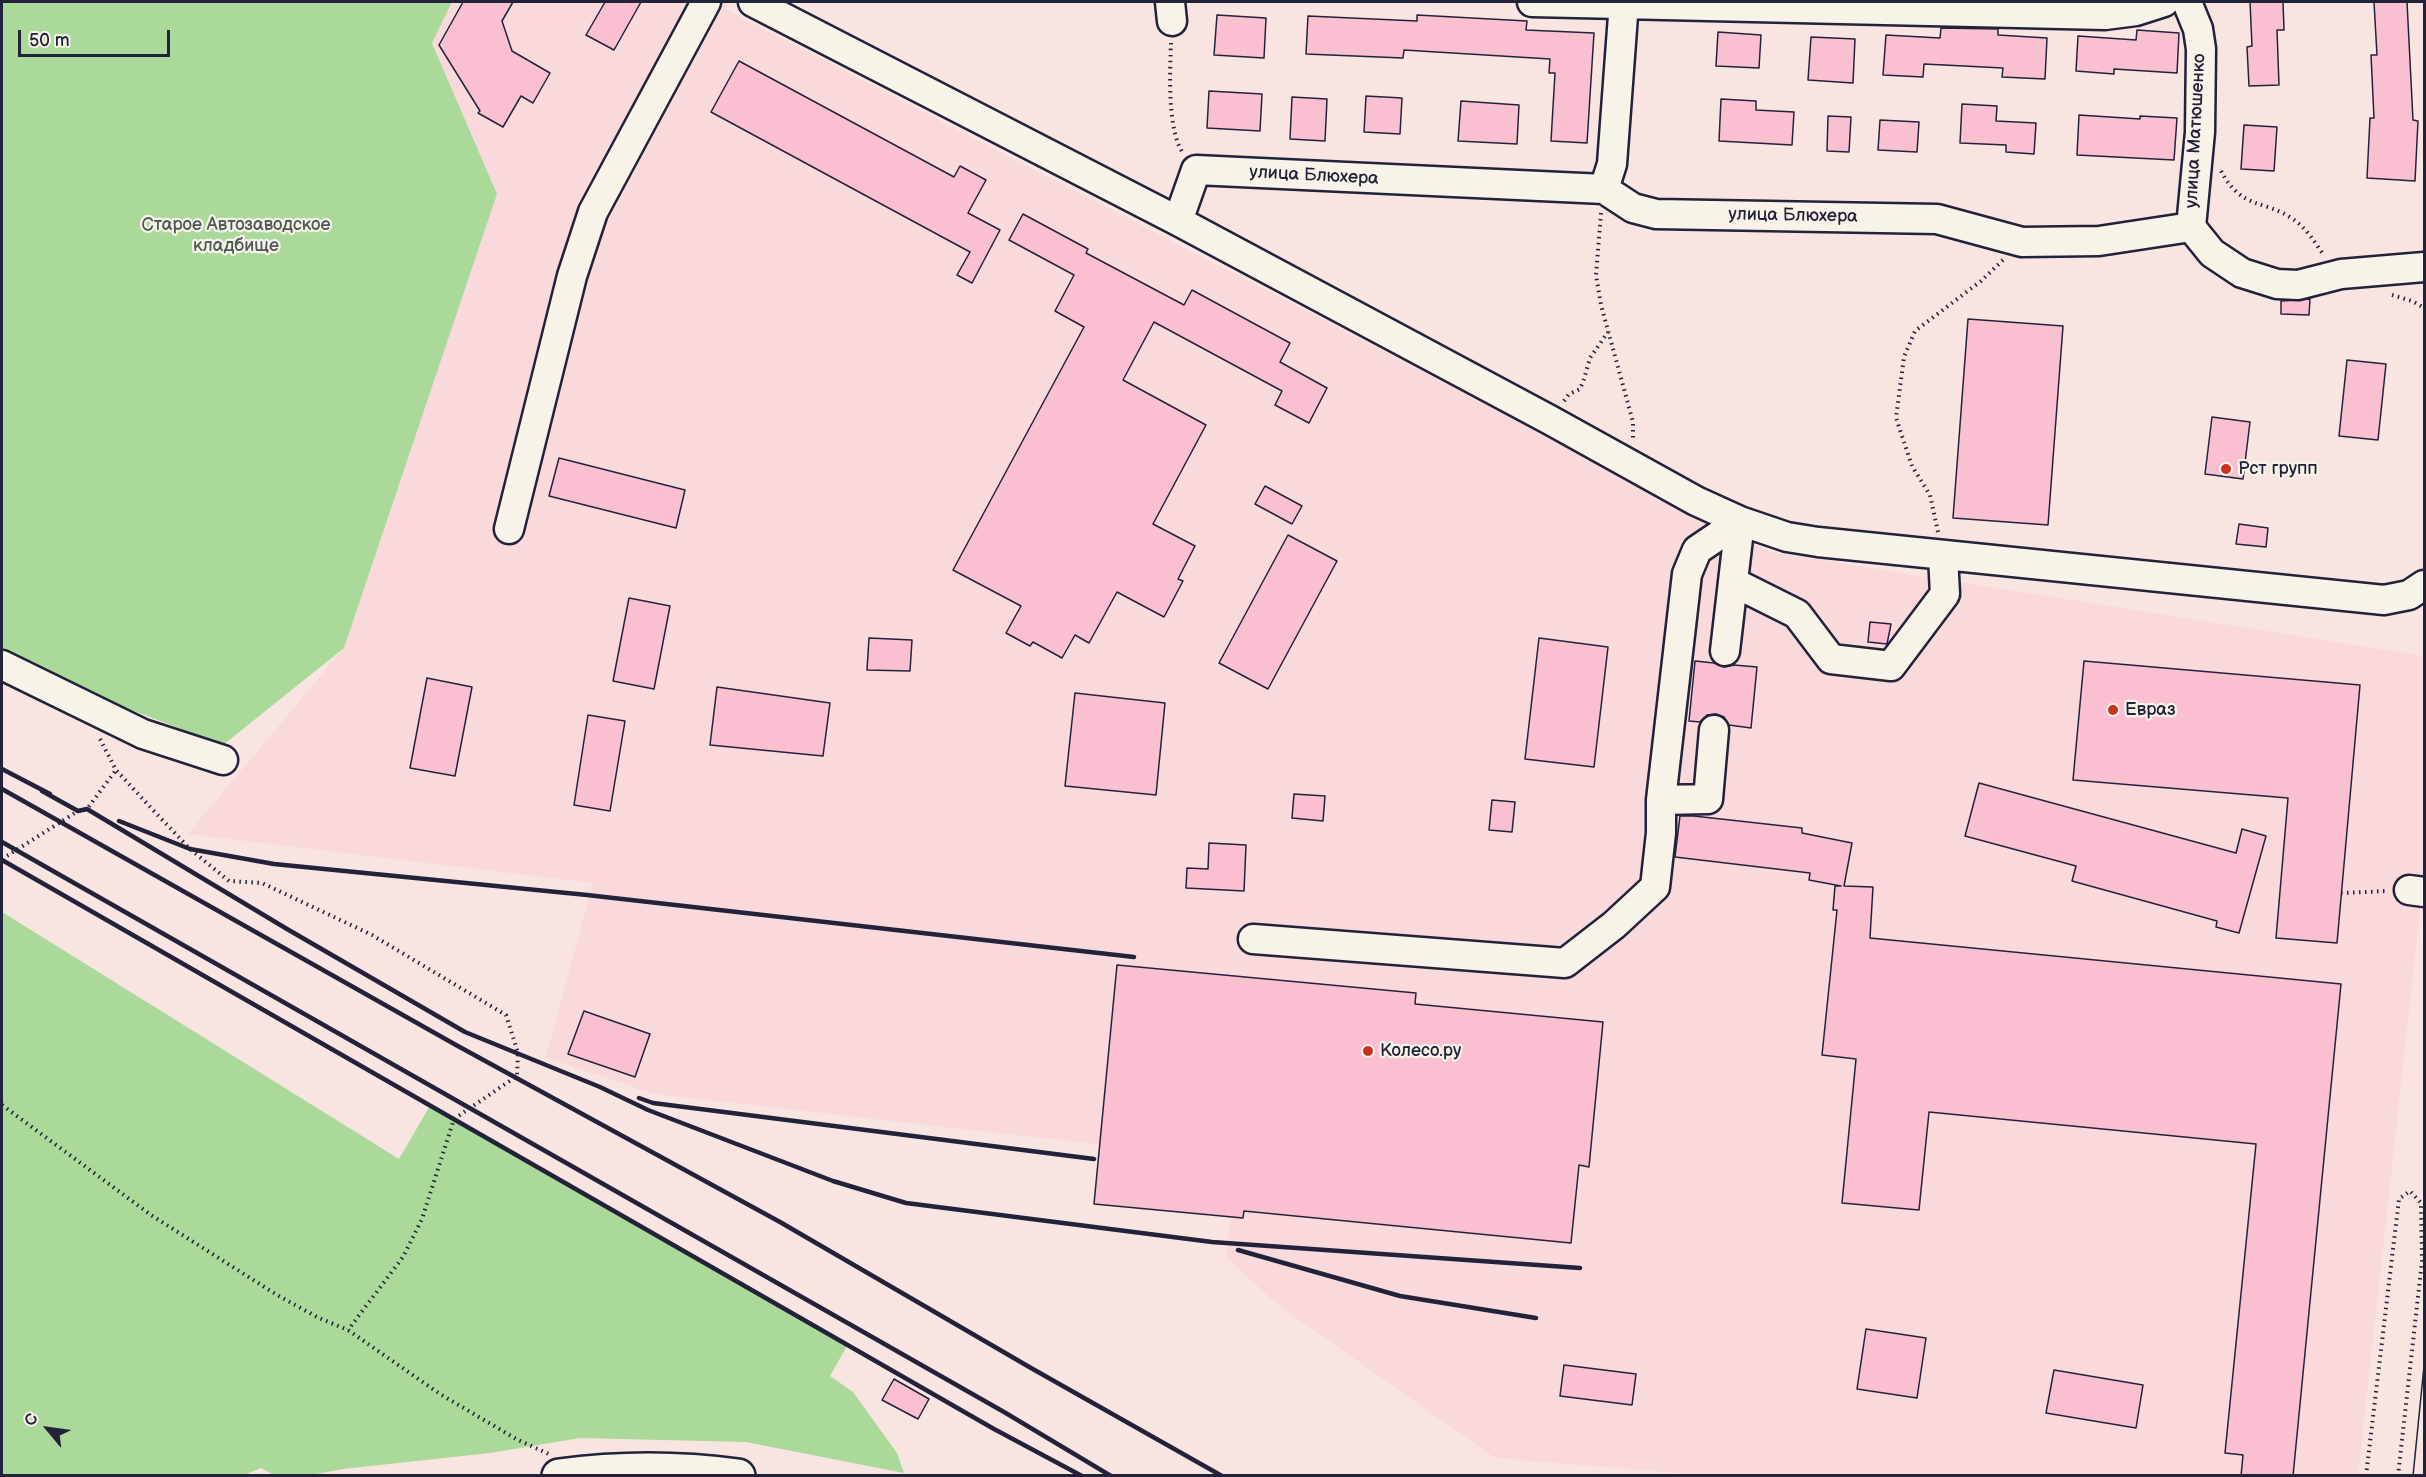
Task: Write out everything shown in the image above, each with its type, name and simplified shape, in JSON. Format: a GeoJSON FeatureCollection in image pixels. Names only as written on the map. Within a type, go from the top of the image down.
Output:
{"type":"FeatureCollection","features":[{"type":"Feature","properties":{"kind":"main road"},"geometry":{"type":"LineString","coordinates":[[573,1474],[693,1470],[738,1476]]}},
{"type":"Feature","properties":{"kind":"street"},"geometry":{"type":"LineString","coordinates":[[509,529],[572,276],[593,212],[705,2]]}},
{"type":"Feature","properties":{"kind":"street"},"geometry":{"type":"LineString","coordinates":[[753,2],[1178,221],[1550,420],[1696,501],[1740,521],[1787,537],[1943,556],[2384,600],[2409,595],[2424,585]]}},
{"type":"Feature","properties":{"kind":"street"},"geometry":{"type":"LineString","coordinates":[[1532,2],[1624,2],[2105,15],[2136,11],[2164,2]]}},
{"type":"Feature","properties":{"kind":"street"},"geometry":{"type":"LineString","coordinates":[[1604,189],[1612,164],[1624,2]]}},
{"type":"Feature","properties":{"kind":"street","name":"улица Матюшенко"},"geometry":{"type":"LineString","coordinates":[[2187,2],[2198,29],[2201,49],[2200,132],[2190,227]]}},
{"type":"Feature","properties":{"kind":"street"},"geometry":{"type":"LineString","coordinates":[[1178,221],[1196,170]]}},
{"type":"Feature","properties":{"kind":"street","name":"улица Блюхера"},"geometry":{"type":"LineString","coordinates":[[1196,170],[1604,189],[1634,208],[1656,214],[1938,219],[2022,242],[2099,241],[2190,227]]}},
{"type":"Feature","properties":{"kind":"street"},"geometry":{"type":"LineString","coordinates":[[2190,227],[2212,253],[2242,273],[2277,284],[2298,285],[2341,274],[2424,267]]}},
{"type":"Feature","properties":{"kind":"street"},"geometry":{"type":"LineString","coordinates":[[1725,651],[1740,521]]}},
{"type":"Feature","properties":{"kind":"street"},"geometry":{"type":"LineString","coordinates":[[1253,939],[1565,963],[1614,925],[1655,887],[1661,833],[1661,801],[1688,574],[1697,550],[1740,521]]}},
{"type":"Feature","properties":{"kind":"street"},"geometry":{"type":"LineString","coordinates":[[1733,582],[1797,614],[1831,659],[1892,666],[1945,594],[1943,556]]}},
{"type":"Feature","properties":{"kind":"street"},"geometry":{"type":"LineString","coordinates":[[2,665],[143,734],[223,760]]}},
{"type":"Feature","properties":{"kind":"street"},"geometry":{"type":"LineString","coordinates":[[1661,801],[1708,799],[1714,730]]}},
{"type":"Feature","properties":{"kind":"path"},"geometry":{"type":"LineString","coordinates":[[1171,11],[1169,89],[1178,145],[1196,170]]}},
{"type":"Feature","properties":{"kind":"path"},"geometry":{"type":"LineString","coordinates":[[2200,132],[2227,182],[2244,199],[2292,218],[2308,232],[2324,257],[2341,274]]}},
{"type":"Feature","properties":{"kind":"path"},"geometry":{"type":"LineString","coordinates":[[1604,189],[1596,274],[1608,331],[1633,422],[1632,466]]}},
{"type":"Feature","properties":{"kind":"path"},"geometry":{"type":"LineString","coordinates":[[1943,556],[1930,495],[1912,466],[1896,418],[1904,357],[1915,332],[1981,281],[2022,242]]}},
{"type":"Feature","properties":{"kind":"path"},"geometry":{"type":"LineString","coordinates":[[2386,293],[2412,300],[2424,308]]}},
{"type":"Feature","properties":{"kind":"path"},"geometry":{"type":"LineString","coordinates":[[1550,420],[1569,394],[1580,389],[1590,358],[1608,331]]}},
{"type":"Feature","properties":{"kind":"path"},"geometry":{"type":"LineString","coordinates":[[81,703],[116,770],[190,849],[229,881],[262,883],[372,935],[506,1015],[518,1053],[517,1077],[454,1119],[422,1219],[403,1257],[348,1330]]}},
{"type":"Feature","properties":{"kind":"path"},"geometry":{"type":"LineString","coordinates":[[2,859],[78,811],[87,808],[116,770]]}},
{"type":"Feature","properties":{"kind":"path"},"geometry":{"type":"LineString","coordinates":[[2341,893],[2417,891]]}},
{"type":"Feature","properties":{"kind":"path"},"geometry":{"type":"LineString","coordinates":[[2,1105],[151,1215],[277,1295],[319,1318],[348,1330],[440,1394],[573,1474]]}},
{"type":"Feature","properties":{"kind":"path"},"geometry":{"type":"LineString","coordinates":[[2366,1476],[2399,1199],[2410,1191],[2421,1203],[2422,1261],[2398,1476]]}},
{"type":"Feature","properties":{"kind":"shaded area"},"geometry":{"type":"Polygon","coordinates":[[[452,2],[728,2],[727,10],[1770,552],[2424,656],[2424,875],[2358,1475],[1717,1476],[1495,1458],[1277,1304],[1226,1257],[1238,1160],[654,1094],[546,1057],[593,883],[188,834],[344,648],[497,194],[432,42],[452,2]]]}},
{"type":"Feature","properties":{"kind":"green space","name":"Старое Автозаводское кладбище"},"geometry":{"type":"Polygon","coordinates":[[[2,2],[452,2],[432,43],[497,194],[344,648],[223,745],[56,681],[2,648],[2,2]]]}},
{"type":"Feature","properties":{"kind":"green space"},"geometry":{"type":"Polygon","coordinates":[[[2,912],[399,1159],[431,1104],[848,1344],[830,1376],[853,1392],[897,1453],[904,1473],[746,1442],[580,1438],[490,1453],[343,1469],[311,1475],[274,1475],[261,1468],[241,1476],[2,1475],[2,912]]]}},
{"type":"Feature","properties":{"kind":"building"},"geometry":{"type":"Polygon","coordinates":[[[463,2],[513,2],[502,21],[512,51],[550,73],[533,103],[521,96],[503,127],[478,113],[480,111],[439,45],[463,2]]]}},
{"type":"Feature","properties":{"kind":"building"},"geometry":{"type":"Polygon","coordinates":[[[605,2],[641,2],[614,50],[586,35],[605,2]]]}},
{"type":"Feature","properties":{"kind":"building"},"geometry":{"type":"Polygon","coordinates":[[[2250,2],[2283,2],[2284,30],[2277,30],[2279,85],[2249,86],[2247,47],[2252,46],[2250,2]]]}},
{"type":"Feature","properties":{"kind":"building"},"geometry":{"type":"Polygon","coordinates":[[[2374,2],[2407,2],[2413,120],[2418,121],[2415,181],[2367,178],[2370,118],[2374,118],[2371,55],[2377,55],[2374,2]]]}},
{"type":"Feature","properties":{"kind":"building"},"geometry":{"type":"Polygon","coordinates":[[[1217,15],[1266,18],[1264,58],[1214,55],[1217,15]]]}},
{"type":"Feature","properties":{"kind":"building"},"geometry":{"type":"Polygon","coordinates":[[[1417,15],[1527,21],[1526,30],[1594,33],[1587,143],[1551,141],[1555,73],[1549,73],[1550,59],[1404,50],[1403,58],[1306,54],[1308,16],[1417,21],[1417,15]]]}},
{"type":"Feature","properties":{"kind":"building"},"geometry":{"type":"Polygon","coordinates":[[[1941,28],[1998,29],[1998,35],[2047,38],[2045,79],[2002,77],[2003,68],[1924,64],[1923,77],[1883,75],[1886,35],[1940,38],[1941,28]]]}},
{"type":"Feature","properties":{"kind":"building"},"geometry":{"type":"Polygon","coordinates":[[[2137,30],[2179,33],[2177,73],[2114,69],[2114,74],[2076,71],[2078,36],[2136,40],[2137,30]]]}},
{"type":"Feature","properties":{"kind":"building"},"geometry":{"type":"Polygon","coordinates":[[[1718,32],[1761,35],[1759,68],[1716,66],[1718,32]]]}},
{"type":"Feature","properties":{"kind":"building"},"geometry":{"type":"Polygon","coordinates":[[[1811,37],[1855,39],[1853,83],[1808,80],[1811,37]]]}},
{"type":"Feature","properties":{"kind":"building"},"geometry":{"type":"Polygon","coordinates":[[[739,61],[954,177],[960,166],[986,180],[968,213],[1000,230],[972,283],[957,275],[970,252],[711,112],[739,61]]]}},
{"type":"Feature","properties":{"kind":"building"},"geometry":{"type":"Polygon","coordinates":[[[1209,91],[1262,94],[1260,131],[1207,128],[1209,91]]]}},
{"type":"Feature","properties":{"kind":"building"},"geometry":{"type":"Polygon","coordinates":[[[1366,96],[1402,98],[1400,134],[1364,132],[1366,96]]]}},
{"type":"Feature","properties":{"kind":"building"},"geometry":{"type":"Polygon","coordinates":[[[1292,97],[1327,99],[1325,141],[1290,139],[1292,97]]]}},
{"type":"Feature","properties":{"kind":"building"},"geometry":{"type":"Polygon","coordinates":[[[1721,99],[1756,101],[1756,110],[1794,112],[1792,145],[1719,141],[1721,99]]]}},
{"type":"Feature","properties":{"kind":"building"},"geometry":{"type":"Polygon","coordinates":[[[1461,101],[1519,105],[1517,144],[1458,141],[1461,101]]]}},
{"type":"Feature","properties":{"kind":"building"},"geometry":{"type":"Polygon","coordinates":[[[1962,104],[1997,106],[1996,121],[2036,123],[2034,154],[2006,152],[2006,145],[1960,143],[1962,104]]]}},
{"type":"Feature","properties":{"kind":"building"},"geometry":{"type":"Polygon","coordinates":[[[2079,115],[2140,119],[2140,116],[2177,118],[2174,160],[2077,155],[2079,115]]]}},
{"type":"Feature","properties":{"kind":"building"},"geometry":{"type":"Polygon","coordinates":[[[1828,116],[1851,117],[1849,152],[1827,151],[1828,116]]]}},
{"type":"Feature","properties":{"kind":"building"},"geometry":{"type":"Polygon","coordinates":[[[1880,120],[1919,122],[1917,152],[1878,150],[1880,120]]]}},
{"type":"Feature","properties":{"kind":"building"},"geometry":{"type":"Polygon","coordinates":[[[2244,125],[2277,127],[2274,171],[2241,169],[2244,125]]]}},
{"type":"Feature","properties":{"kind":"building"},"geometry":{"type":"Polygon","coordinates":[[[1023,214],[1088,249],[1086,253],[1184,305],[1192,290],[1290,343],[1280,362],[1327,388],[1309,423],[1275,405],[1282,391],[1154,322],[1123,380],[1206,425],[1153,524],[1195,546],[1178,579],[1183,581],[1164,617],[1117,592],[1089,643],[1075,635],[1062,658],[1033,642],[1030,646],[1006,633],[1021,606],[953,570],[1084,327],[1055,311],[1074,275],[1009,240],[1023,214]]]}},
{"type":"Feature","properties":{"kind":"building"},"geometry":{"type":"Polygon","coordinates":[[[2310,299],[2309,315],[2281,314],[2281,301],[2310,299]]]}},
{"type":"Feature","properties":{"kind":"building"},"geometry":{"type":"Polygon","coordinates":[[[1968,319],[2063,326],[2048,525],[1953,518],[1968,319]]]}},
{"type":"Feature","properties":{"kind":"building"},"geometry":{"type":"Polygon","coordinates":[[[2347,360],[2386,364],[2378,440],[2339,436],[2347,360]]]}},
{"type":"Feature","properties":{"kind":"building"},"geometry":{"type":"Polygon","coordinates":[[[2212,417],[2250,422],[2243,479],[2205,474],[2212,417]]]}},
{"type":"Feature","properties":{"kind":"building"},"geometry":{"type":"Polygon","coordinates":[[[559,458],[685,490],[676,528],[549,496],[559,458]]]}},
{"type":"Feature","properties":{"kind":"building"},"geometry":{"type":"Polygon","coordinates":[[[1265,486],[1302,506],[1292,524],[1255,504],[1265,486]]]}},
{"type":"Feature","properties":{"kind":"building"},"geometry":{"type":"Polygon","coordinates":[[[2239,524],[2268,528],[2266,547],[2236,544],[2239,524]]]}},
{"type":"Feature","properties":{"kind":"building"},"geometry":{"type":"Polygon","coordinates":[[[1288,535],[1337,561],[1268,689],[1219,663],[1288,535]]]}},
{"type":"Feature","properties":{"kind":"building"},"geometry":{"type":"Polygon","coordinates":[[[629,598],[670,606],[654,689],[613,681],[629,598]]]}},
{"type":"Feature","properties":{"kind":"building"},"geometry":{"type":"Polygon","coordinates":[[[1870,622],[1891,624],[1887,644],[1868,642],[1870,622]]]}},
{"type":"Feature","properties":{"kind":"building"},"geometry":{"type":"Polygon","coordinates":[[[869,638],[912,640],[910,671],[867,670],[869,638]]]}},
{"type":"Feature","properties":{"kind":"building"},"geometry":{"type":"Polygon","coordinates":[[[1539,638],[1608,647],[1594,767],[1525,759],[1539,638]]]}},
{"type":"Feature","properties":{"kind":"building"},"geometry":{"type":"Polygon","coordinates":[[[1695,661],[1714,663],[1724,667],[1734,665],[1757,667],[1751,728],[1729,725],[1724,717],[1716,714],[1707,715],[1700,722],[1689,721],[1695,661]]]}},
{"type":"Feature","properties":{"kind":"building"},"geometry":{"type":"Polygon","coordinates":[[[2084,661],[2360,685],[2337,943],[2276,938],[2288,798],[2073,780],[2084,661]]]}},
{"type":"Feature","properties":{"kind":"building"},"geometry":{"type":"Polygon","coordinates":[[[427,678],[472,687],[455,776],[410,768],[427,678]]]}},
{"type":"Feature","properties":{"kind":"building"},"geometry":{"type":"Polygon","coordinates":[[[717,687],[830,703],[823,756],[710,745],[717,687]]]}},
{"type":"Feature","properties":{"kind":"building"},"geometry":{"type":"Polygon","coordinates":[[[1075,693],[1165,703],[1156,795],[1065,786],[1075,693]]]}},
{"type":"Feature","properties":{"kind":"building"},"geometry":{"type":"Polygon","coordinates":[[[588,715],[625,721],[610,811],[574,805],[588,715]]]}},
{"type":"Feature","properties":{"kind":"building"},"geometry":{"type":"Polygon","coordinates":[[[1979,783],[2236,853],[2242,829],[2266,836],[2239,933],[2216,927],[2217,921],[2072,881],[2076,866],[1965,836],[1979,783]]]}},
{"type":"Feature","properties":{"kind":"building"},"geometry":{"type":"Polygon","coordinates":[[[1294,794],[1325,796],[1323,821],[1292,818],[1294,794]]]}},
{"type":"Feature","properties":{"kind":"building"},"geometry":{"type":"Polygon","coordinates":[[[1492,800],[1515,802],[1512,832],[1489,830],[1492,800]]]}},
{"type":"Feature","properties":{"kind":"building"},"geometry":{"type":"Polygon","coordinates":[[[1680,816],[1802,828],[1802,833],[1852,843],[1844,886],[1873,887],[1870,938],[2341,984],[2293,1476],[2241,1476],[2243,1455],[2225,1453],[2256,1144],[1929,1112],[1919,1210],[1842,1203],[1856,1059],[1822,1055],[1837,910],[1833,910],[1835,886],[1841,886],[1809,880],[1810,873],[1675,857],[1680,816]]]}},
{"type":"Feature","properties":{"kind":"building"},"geometry":{"type":"Polygon","coordinates":[[[1209,843],[1246,845],[1244,891],[1186,888],[1187,868],[1208,869],[1209,843]]]}},
{"type":"Feature","properties":{"kind":"building"},"geometry":{"type":"Polygon","coordinates":[[[1117,965],[1416,993],[1415,1004],[1603,1022],[1589,1167],[1579,1165],[1571,1243],[1244,1211],[1243,1218],[1094,1204],[1117,965]]]}},
{"type":"Feature","properties":{"kind":"building"},"geometry":{"type":"Polygon","coordinates":[[[584,1011],[650,1034],[635,1077],[568,1054],[584,1011]]]}},
{"type":"Feature","properties":{"kind":"building"},"geometry":{"type":"Polygon","coordinates":[[[1866,1329],[1926,1338],[1917,1398],[1857,1389],[1866,1329]]]}},
{"type":"Feature","properties":{"kind":"building"},"geometry":{"type":"Polygon","coordinates":[[[1564,1365],[1636,1374],[1632,1405],[1560,1396],[1564,1365]]]}},
{"type":"Feature","properties":{"kind":"building"},"geometry":{"type":"Polygon","coordinates":[[[2054,1370],[2143,1385],[2136,1428],[2046,1413],[2054,1370]]]}},
{"type":"Feature","properties":{"kind":"building"},"geometry":{"type":"Polygon","coordinates":[[[894,1379],[929,1399],[918,1419],[882,1400],[894,1379]]]}},
{"type":"Feature","properties":{"kind":"tram line"},"geometry":{"type":"LineString","coordinates":[[2413,1476],[2424,1366]]}},
{"type":"Feature","properties":{"kind":"railway"},"geometry":{"type":"LineString","coordinates":[[2,769],[50,794]]}},
{"type":"Feature","properties":{"kind":"railway"},"geometry":{"type":"LineString","coordinates":[[2,789],[456,1045],[780,1222],[1222,1476]]}},
{"type":"Feature","properties":{"kind":"railway"},"geometry":{"type":"LineString","coordinates":[[42,791],[78,811],[87,809],[465,1032],[600,1087],[648,1110],[833,1181],[906,1203],[1212,1242],[1580,1268]]}},
{"type":"Feature","properties":{"kind":"railway"},"geometry":{"type":"LineString","coordinates":[[119,821],[190,849],[274,864],[587,895],[1134,957]]}},
{"type":"Feature","properties":{"kind":"railway"},"geometry":{"type":"LineString","coordinates":[[2,842],[1004,1412],[1111,1476]]}},
{"type":"Feature","properties":{"kind":"railway"},"geometry":{"type":"LineString","coordinates":[[2,860],[994,1429],[1082,1476]]}},
{"type":"Feature","properties":{"kind":"railway"},"geometry":{"type":"LineString","coordinates":[[639,1098],[653,1103],[1094,1159]]}},
{"type":"Feature","properties":{"kind":"railway"},"geometry":{"type":"LineString","coordinates":[[1238,1250],[1400,1296],[1536,1318]]}},
{"type":"Feature","properties":{"kind":"place","name":"Рст групп"},"geometry":{"type":"Point","coordinates":[2226,469]}},
{"type":"Feature","properties":{"kind":"place","name":"Евраз"},"geometry":{"type":"Point","coordinates":[2113,710]}},
{"type":"Feature","properties":{"kind":"place","name":"Колесо.ру"},"geometry":{"type":"Point","coordinates":[1368,1051]}}]}
